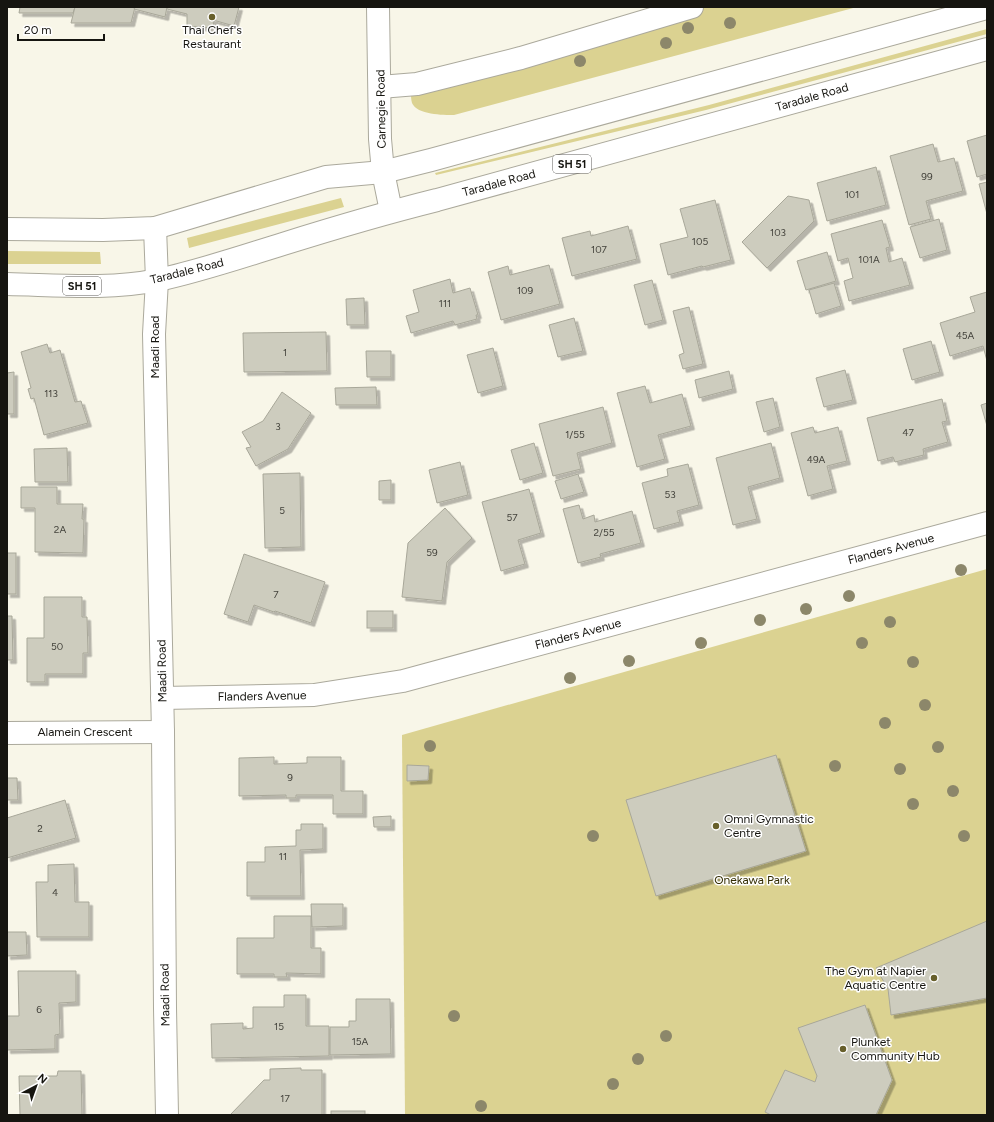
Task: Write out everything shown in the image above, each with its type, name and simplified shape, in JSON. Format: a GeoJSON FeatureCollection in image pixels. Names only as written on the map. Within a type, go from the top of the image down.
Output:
{"type":"FeatureCollection","features":[{"type":"Feature","properties":{"kind":"main road","name":"Carnegie Road"},"geometry":{"type":"LineString","coordinates":[[378,7],[380,139],[383,172],[391,211]]}},
{"type":"Feature","properties":{"kind":"main road"},"geometry":{"type":"LineString","coordinates":[[380,87],[417,84],[521,58],[692,7]]}},
{"type":"Feature","properties":{"kind":"main road"},"geometry":{"type":"LineString","coordinates":[[7,229],[103,230],[155,228],[326,177],[383,172],[987,8]]}},
{"type":"Feature","properties":{"kind":"main road","name":"Taradale Road"},"geometry":{"type":"LineString","coordinates":[[7,284],[101,286],[157,280],[207,268],[348,223],[391,211],[437,200],[987,49]]}},
{"type":"Feature","properties":{"kind":"main road","name":"Maadi Road"},"geometry":{"type":"LineString","coordinates":[[155,228],[157,280],[154,334],[163,732],[164,1000],[167,1115]]}},
{"type":"Feature","properties":{"kind":"main road","name":"Flanders Avenue"},"geometry":{"type":"LineString","coordinates":[[162,698],[314,695],[404,681],[987,523]]}},
{"type":"Feature","properties":{"kind":"main road","name":"Alamein Crescent"},"geometry":{"type":"LineString","coordinates":[[7,733],[163,732]]}},
{"type":"Feature","properties":{"kind":"green space"},"geometry":{"type":"Polygon","coordinates":[[[698,7],[857,7],[454,115],[431,114],[419,110],[412,103],[411,93],[698,7]]]}},
{"type":"Feature","properties":{"kind":"green space"},"geometry":{"type":"Polygon","coordinates":[[[987,29],[987,34],[706,110],[436,175],[435,173],[709,105],[987,29]]]}},
{"type":"Feature","properties":{"kind":"green space"},"geometry":{"type":"Polygon","coordinates":[[[341,198],[344,207],[189,248],[187,238],[341,198]]]}},
{"type":"Feature","properties":{"kind":"green space"},"geometry":{"type":"Polygon","coordinates":[[[7,251],[100,252],[101,264],[7,264],[7,251]]]}},
{"type":"Feature","properties":{"kind":"green space","name":"Onekawa Park"},"geometry":{"type":"Polygon","coordinates":[[[987,569],[987,1115],[405,1115],[402,735],[987,569]]]}},
{"type":"Feature","properties":{"kind":"building"},"geometry":{"type":"Polygon","coordinates":[[[20,7],[75,7],[73,13],[19,13],[20,7]]]}},
{"type":"Feature","properties":{"kind":"building"},"geometry":{"type":"Polygon","coordinates":[[[75,7],[135,7],[131,23],[71,23],[75,7]]]}},
{"type":"Feature","properties":{"kind":"building"},"geometry":{"type":"Polygon","coordinates":[[[135,7],[167,7],[165,17],[134,9],[135,7]]]}},
{"type":"Feature","properties":{"kind":"building","name":"Thai Chef's Restaurant"},"geometry":{"type":"Polygon","coordinates":[[[167,7],[239,7],[234,26],[213,20],[214,28],[187,26],[187,14],[167,9],[167,7]]]}},
{"type":"Feature","properties":{"kind":"building"},"geometry":{"type":"Polygon","coordinates":[[[987,135],[987,174],[977,177],[967,141],[987,135]]]}},
{"type":"Feature","properties":{"kind":"building"},"geometry":{"type":"Polygon","coordinates":[[[933,144],[938,162],[954,158],[963,191],[926,201],[931,219],[909,225],[890,156],[933,144]]]}},
{"type":"Feature","properties":{"kind":"building"},"geometry":{"type":"Polygon","coordinates":[[[876,167],[886,205],[827,221],[817,183],[876,167]]]}},
{"type":"Feature","properties":{"kind":"building"},"geometry":{"type":"Polygon","coordinates":[[[987,182],[987,214],[979,184],[987,182]]]}},
{"type":"Feature","properties":{"kind":"building"},"geometry":{"type":"Polygon","coordinates":[[[788,196],[809,200],[814,221],[767,268],[742,242],[788,196]]]}},
{"type":"Feature","properties":{"kind":"building"},"geometry":{"type":"Polygon","coordinates":[[[715,200],[731,260],[668,275],[660,244],[688,237],[680,209],[715,200]]]}},
{"type":"Feature","properties":{"kind":"building"},"geometry":{"type":"Polygon","coordinates":[[[939,219],[947,250],[920,258],[910,227],[939,219]]]}},
{"type":"Feature","properties":{"kind":"building"},"geometry":{"type":"Polygon","coordinates":[[[882,220],[890,247],[886,248],[889,262],[902,258],[910,285],[849,301],[844,281],[853,278],[848,258],[838,261],[831,234],[882,220]]]}},
{"type":"Feature","properties":{"kind":"building"},"geometry":{"type":"Polygon","coordinates":[[[628,226],[637,259],[572,276],[562,238],[590,231],[591,236],[628,226]]]}},
{"type":"Feature","properties":{"kind":"building"},"geometry":{"type":"Polygon","coordinates":[[[827,252],[836,281],[806,290],[797,261],[827,252]]]}},
{"type":"Feature","properties":{"kind":"building"},"geometry":{"type":"Polygon","coordinates":[[[549,265],[560,304],[501,320],[488,272],[508,266],[510,275],[549,265]]]}},
{"type":"Feature","properties":{"kind":"building"},"geometry":{"type":"Polygon","coordinates":[[[450,279],[453,293],[470,288],[478,315],[476,315],[477,319],[455,325],[453,321],[411,333],[406,316],[419,312],[413,290],[450,279]]]}},
{"type":"Feature","properties":{"kind":"building"},"geometry":{"type":"Polygon","coordinates":[[[652,280],[663,320],[645,325],[634,285],[652,280]]]}},
{"type":"Feature","properties":{"kind":"building"},"geometry":{"type":"Polygon","coordinates":[[[834,283],[841,306],[816,314],[809,290],[834,283]]]}},
{"type":"Feature","properties":{"kind":"building"},"geometry":{"type":"Polygon","coordinates":[[[987,292],[987,361],[983,346],[950,356],[940,323],[975,312],[970,297],[987,292]]]}},
{"type":"Feature","properties":{"kind":"building"},"geometry":{"type":"Polygon","coordinates":[[[364,298],[365,325],[347,325],[346,299],[364,298]]]}},
{"type":"Feature","properties":{"kind":"building"},"geometry":{"type":"Polygon","coordinates":[[[689,307],[703,364],[683,369],[679,355],[684,353],[673,311],[689,307]]]}},
{"type":"Feature","properties":{"kind":"building"},"geometry":{"type":"Polygon","coordinates":[[[574,318],[583,351],[558,357],[549,325],[574,318]]]}},
{"type":"Feature","properties":{"kind":"building"},"geometry":{"type":"Polygon","coordinates":[[[326,332],[327,371],[244,372],[243,333],[326,332]]]}},
{"type":"Feature","properties":{"kind":"building"},"geometry":{"type":"Polygon","coordinates":[[[931,341],[940,372],[912,380],[903,349],[931,341]]]}},
{"type":"Feature","properties":{"kind":"building"},"geometry":{"type":"Polygon","coordinates":[[[47,344],[50,353],[60,350],[75,402],[81,401],[88,423],[44,435],[34,398],[31,399],[28,389],[31,388],[21,352],[47,344]]]}},
{"type":"Feature","properties":{"kind":"building"},"geometry":{"type":"Polygon","coordinates":[[[493,348],[503,386],[478,393],[467,355],[493,348]]]}},
{"type":"Feature","properties":{"kind":"building"},"geometry":{"type":"Polygon","coordinates":[[[366,351],[391,351],[391,377],[367,377],[366,351]]]}},
{"type":"Feature","properties":{"kind":"building"},"geometry":{"type":"Polygon","coordinates":[[[845,370],[853,400],[824,407],[816,378],[845,370]]]}},
{"type":"Feature","properties":{"kind":"building"},"geometry":{"type":"Polygon","coordinates":[[[729,371],[733,389],[699,398],[695,380],[729,371]]]}},
{"type":"Feature","properties":{"kind":"building"},"geometry":{"type":"Polygon","coordinates":[[[14,372],[14,414],[7,414],[7,373],[14,372]]]}},
{"type":"Feature","properties":{"kind":"building"},"geometry":{"type":"Polygon","coordinates":[[[645,386],[650,403],[682,394],[691,426],[658,435],[665,459],[637,467],[617,393],[645,386]]]}},
{"type":"Feature","properties":{"kind":"building"},"geometry":{"type":"Polygon","coordinates":[[[376,387],[377,405],[336,405],[335,388],[376,387]]]}},
{"type":"Feature","properties":{"kind":"building"},"geometry":{"type":"Polygon","coordinates":[[[282,392],[311,413],[288,449],[256,466],[246,448],[251,447],[242,432],[263,421],[282,392]]]}},
{"type":"Feature","properties":{"kind":"building"},"geometry":{"type":"Polygon","coordinates":[[[773,398],[780,427],[764,432],[756,402],[773,398]]]}},
{"type":"Feature","properties":{"kind":"building"},"geometry":{"type":"Polygon","coordinates":[[[942,399],[947,421],[942,422],[948,442],[923,449],[924,455],[895,462],[893,457],[878,461],[867,418],[942,399]]]}},
{"type":"Feature","properties":{"kind":"building"},"geometry":{"type":"Polygon","coordinates":[[[987,403],[987,426],[981,405],[987,403]]]}},
{"type":"Feature","properties":{"kind":"building"},"geometry":{"type":"Polygon","coordinates":[[[603,407],[612,443],[577,453],[581,469],[553,476],[539,424],[603,407]]]}},
{"type":"Feature","properties":{"kind":"building"},"geometry":{"type":"Polygon","coordinates":[[[813,427],[815,433],[838,427],[847,461],[827,466],[833,489],[808,496],[791,433],[813,427]]]}},
{"type":"Feature","properties":{"kind":"building"},"geometry":{"type":"Polygon","coordinates":[[[534,443],[543,473],[520,480],[511,450],[534,443]]]}},
{"type":"Feature","properties":{"kind":"building"},"geometry":{"type":"Polygon","coordinates":[[[771,443],[780,478],[748,487],[757,519],[733,525],[716,458],[771,443]]]}},
{"type":"Feature","properties":{"kind":"building"},"geometry":{"type":"Polygon","coordinates":[[[67,448],[68,482],[35,482],[34,449],[67,448]]]}},
{"type":"Feature","properties":{"kind":"building"},"geometry":{"type":"Polygon","coordinates":[[[460,462],[468,495],[437,503],[429,470],[460,462]]]}},
{"type":"Feature","properties":{"kind":"building"},"geometry":{"type":"Polygon","coordinates":[[[688,464],[699,505],[677,511],[680,522],[654,529],[642,483],[668,476],[667,469],[688,464]]]}},
{"type":"Feature","properties":{"kind":"building"},"geometry":{"type":"Polygon","coordinates":[[[300,473],[301,547],[265,548],[263,474],[300,473]]]}},
{"type":"Feature","properties":{"kind":"building"},"geometry":{"type":"Polygon","coordinates":[[[578,474],[584,492],[561,499],[555,481],[578,474]]]}},
{"type":"Feature","properties":{"kind":"building"},"geometry":{"type":"Polygon","coordinates":[[[391,480],[391,500],[379,500],[379,481],[391,480]]]}},
{"type":"Feature","properties":{"kind":"building"},"geometry":{"type":"Polygon","coordinates":[[[21,487],[57,487],[57,504],[83,504],[83,553],[35,552],[35,508],[21,508],[21,487]]]}},
{"type":"Feature","properties":{"kind":"building"},"geometry":{"type":"Polygon","coordinates":[[[529,489],[541,533],[518,540],[525,564],[501,571],[482,502],[529,489]]]}},
{"type":"Feature","properties":{"kind":"building"},"geometry":{"type":"Polygon","coordinates":[[[579,505],[583,519],[594,515],[595,522],[632,511],[641,543],[600,554],[601,557],[578,563],[563,509],[579,505]]]}},
{"type":"Feature","properties":{"kind":"building"},"geometry":{"type":"Polygon","coordinates":[[[445,508],[472,538],[447,562],[442,601],[402,597],[408,543],[445,508]]]}},
{"type":"Feature","properties":{"kind":"building"},"geometry":{"type":"Polygon","coordinates":[[[7,553],[16,553],[16,594],[7,594],[7,553]]]}},
{"type":"Feature","properties":{"kind":"building"},"geometry":{"type":"Polygon","coordinates":[[[244,554],[325,582],[311,623],[254,605],[248,622],[224,614],[244,554]]]}},
{"type":"Feature","properties":{"kind":"building"},"geometry":{"type":"Polygon","coordinates":[[[44,597],[82,597],[82,617],[87,617],[88,653],[83,653],[83,674],[45,674],[45,682],[27,682],[27,638],[44,638],[44,597]]]}},
{"type":"Feature","properties":{"kind":"building"},"geometry":{"type":"Polygon","coordinates":[[[367,611],[393,611],[393,628],[367,628],[367,611]]]}},
{"type":"Feature","properties":{"kind":"building"},"geometry":{"type":"Polygon","coordinates":[[[7,616],[12,616],[13,660],[7,660],[7,616]]]}},
{"type":"Feature","properties":{"kind":"building","name":"Omni Gymnastic Centre"},"geometry":{"type":"Polygon","coordinates":[[[776,755],[806,851],[656,896],[626,800],[776,755]]]}},
{"type":"Feature","properties":{"kind":"building"},"geometry":{"type":"Polygon","coordinates":[[[274,757],[274,764],[307,763],[307,757],[341,757],[341,791],[363,791],[363,814],[333,814],[333,795],[296,795],[296,798],[286,798],[286,795],[239,796],[239,758],[274,757]]]}},
{"type":"Feature","properties":{"kind":"building"},"geometry":{"type":"Polygon","coordinates":[[[407,765],[429,766],[428,780],[407,781],[407,765]]]}},
{"type":"Feature","properties":{"kind":"building"},"geometry":{"type":"Polygon","coordinates":[[[7,778],[17,778],[18,800],[7,800],[7,778]]]}},
{"type":"Feature","properties":{"kind":"building"},"geometry":{"type":"Polygon","coordinates":[[[65,800],[76,838],[7,858],[7,818],[65,800]]]}},
{"type":"Feature","properties":{"kind":"building"},"geometry":{"type":"Polygon","coordinates":[[[391,816],[391,827],[374,827],[373,817],[391,816]]]}},
{"type":"Feature","properties":{"kind":"building"},"geometry":{"type":"Polygon","coordinates":[[[301,824],[323,824],[323,849],[300,850],[301,896],[247,896],[247,862],[265,862],[265,847],[296,846],[296,830],[301,830],[301,824]]]}},
{"type":"Feature","properties":{"kind":"building"},"geometry":{"type":"Polygon","coordinates":[[[74,864],[75,902],[89,902],[89,937],[37,937],[36,882],[48,882],[48,865],[74,864]]]}},
{"type":"Feature","properties":{"kind":"building"},"geometry":{"type":"Polygon","coordinates":[[[311,904],[343,904],[343,926],[312,927],[311,904]]]}},
{"type":"Feature","properties":{"kind":"building"},"geometry":{"type":"Polygon","coordinates":[[[274,916],[311,916],[311,948],[321,948],[321,974],[286,973],[287,977],[274,977],[274,974],[237,974],[237,938],[274,938],[274,916]]]}},
{"type":"Feature","properties":{"kind":"building","name":"The Gym at Napier Aquatic Centre"},"geometry":{"type":"Polygon","coordinates":[[[987,921],[987,998],[891,1015],[888,989],[876,968],[987,921]]]}},
{"type":"Feature","properties":{"kind":"building"},"geometry":{"type":"Polygon","coordinates":[[[7,932],[26,932],[27,955],[7,956],[7,932]]]}},
{"type":"Feature","properties":{"kind":"building"},"geometry":{"type":"Polygon","coordinates":[[[18,971],[76,971],[76,1002],[59,1003],[60,1034],[55,1035],[55,1049],[7,1050],[7,1016],[19,1016],[18,971]]]}},
{"type":"Feature","properties":{"kind":"building"},"geometry":{"type":"Polygon","coordinates":[[[284,995],[306,995],[306,1026],[329,1026],[329,1056],[212,1058],[211,1024],[243,1023],[243,1029],[253,1028],[253,1007],[284,1007],[284,995]]]}},
{"type":"Feature","properties":{"kind":"building"},"geometry":{"type":"Polygon","coordinates":[[[356,999],[390,999],[391,1054],[330,1055],[330,1027],[349,1027],[349,1021],[356,1021],[356,999]]]}},
{"type":"Feature","properties":{"kind":"building","name":"Plunket Community Hub"},"geometry":{"type":"Polygon","coordinates":[[[865,1005],[892,1080],[876,1115],[771,1115],[765,1112],[785,1070],[815,1082],[817,1076],[798,1028],[865,1005]]]}},
{"type":"Feature","properties":{"kind":"building"},"geometry":{"type":"Polygon","coordinates":[[[301,1068],[301,1070],[322,1070],[322,1115],[230,1115],[264,1080],[270,1080],[270,1069],[301,1068]]]}},
{"type":"Feature","properties":{"kind":"building"},"geometry":{"type":"Polygon","coordinates":[[[58,1071],[81,1071],[82,1115],[20,1115],[19,1076],[57,1076],[58,1071]]]}},
{"type":"Feature","properties":{"kind":"building"},"geometry":{"type":"Polygon","coordinates":[[[331,1111],[365,1111],[365,1115],[331,1115],[331,1111]]]}},
{"type":"Feature","properties":{"kind":"place","name":"Thai Chef's Restaurant"},"geometry":{"type":"Point","coordinates":[212,17]}},
{"type":"Feature","properties":{"kind":"place","name":"Omni Gymnastic Centre"},"geometry":{"type":"Point","coordinates":[716,826]}},
{"type":"Feature","properties":{"kind":"place","name":"The Gym at Napier Aquatic Centre"},"geometry":{"type":"Point","coordinates":[934,978]}},
{"type":"Feature","properties":{"kind":"place","name":"Plunket Community Hub"},"geometry":{"type":"Point","coordinates":[843,1049]}}]}
